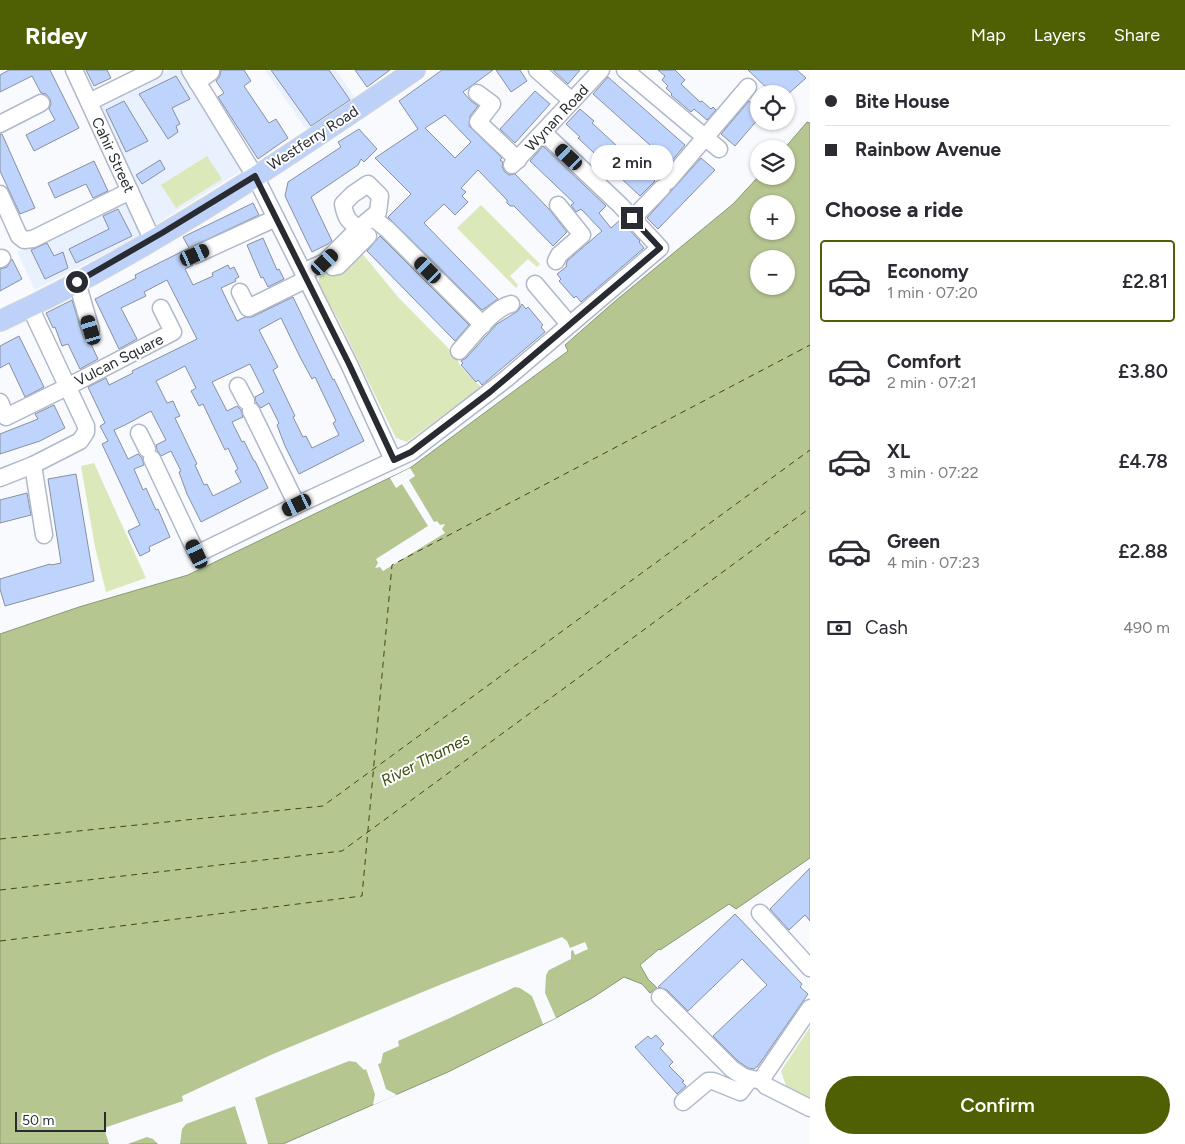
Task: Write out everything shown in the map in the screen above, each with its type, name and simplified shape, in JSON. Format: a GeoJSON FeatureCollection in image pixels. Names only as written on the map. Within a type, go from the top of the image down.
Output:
{"type":"FeatureCollection","features":[{"type":"Feature","properties":{"kind":"main road","name":"Westferry Road"},"geometry":{"type":"LineString","coordinates":[[0,321],[77,282],[152,239],[255,176],[415,70]]}},
{"type":"Feature","properties":{"kind":"street","name":"Cahir Street"},"geometry":{"type":"LineString","coordinates":[[74,70],[152,239]]}},
{"type":"Feature","properties":{"kind":"street"},"geometry":{"type":"LineString","coordinates":[[89,102],[154,70]]}},
{"type":"Feature","properties":{"kind":"street"},"geometry":{"type":"LineString","coordinates":[[537,70],[572,101]]}},
{"type":"Feature","properties":{"kind":"street","name":"Wynan Road"},"geometry":{"type":"LineString","coordinates":[[477,93],[492,104],[478,122],[515,163],[601,70]]}},
{"type":"Feature","properties":{"kind":"street"},"geometry":{"type":"LineString","coordinates":[[625,70],[719,149]]}},
{"type":"Feature","properties":{"kind":"street"},"geometry":{"type":"LineString","coordinates":[[199,75],[255,176],[394,460]]}},
{"type":"Feature","properties":{"kind":"street"},"geometry":{"type":"LineString","coordinates":[[632,218],[665,185],[748,87]]}},
{"type":"Feature","properties":{"kind":"street"},"geometry":{"type":"LineString","coordinates":[[0,124],[41,103]]}},
{"type":"Feature","properties":{"kind":"street"},"geometry":{"type":"LineString","coordinates":[[139,433],[197,554],[411,452],[490,392],[660,248],[632,218],[544,133]]}},
{"type":"Feature","properties":{"kind":"street"},"geometry":{"type":"LineString","coordinates":[[240,292],[248,308],[325,262],[363,232],[378,212],[380,196],[368,184],[353,194],[344,204],[344,212],[349,222],[363,232]]}},
{"type":"Feature","properties":{"kind":"street"},"geometry":{"type":"LineString","coordinates":[[0,194],[19,236],[24,240],[33,239],[130,191]]}},
{"type":"Feature","properties":{"kind":"street"},"geometry":{"type":"LineString","coordinates":[[556,261],[559,255],[582,235],[558,205]]}},
{"type":"Feature","properties":{"kind":"street"},"geometry":{"type":"LineString","coordinates":[[195,255],[276,218]]}},
{"type":"Feature","properties":{"kind":"street"},"geometry":{"type":"LineString","coordinates":[[373,218],[387,229],[482,325]]}},
{"type":"Feature","properties":{"kind":"street"},"geometry":{"type":"LineString","coordinates":[[77,282],[91,330]]}},
{"type":"Feature","properties":{"kind":"street"},"geometry":{"type":"LineString","coordinates":[[534,284],[569,324]]}},
{"type":"Feature","properties":{"kind":"street"},"geometry":{"type":"LineString","coordinates":[[459,351],[482,325],[504,305],[511,304]]}},
{"type":"Feature","properties":{"kind":"street"},"geometry":{"type":"LineString","coordinates":[[0,478],[33,465],[80,440],[86,432],[86,426],[30,307]]}},
{"type":"Feature","properties":{"kind":"street","name":"Vulcan Square"},"geometry":{"type":"LineString","coordinates":[[67,387],[173,332],[161,308]]}},
{"type":"Feature","properties":{"kind":"street"},"geometry":{"type":"LineString","coordinates":[[238,386],[297,505]]}},
{"type":"Feature","properties":{"kind":"street"},"geometry":{"type":"LineString","coordinates":[[0,402],[6,416],[67,387]]}},
{"type":"Feature","properties":{"kind":"street"},"geometry":{"type":"LineString","coordinates":[[33,465],[44,535]]}},
{"type":"Feature","properties":{"kind":"street"},"geometry":{"type":"LineString","coordinates":[[760,914],[810,968]]}},
{"type":"Feature","properties":{"kind":"street"},"geometry":{"type":"LineString","coordinates":[[660,997],[732,1069],[810,1108]]}},
{"type":"Feature","properties":{"kind":"street"},"geometry":{"type":"LineString","coordinates":[[683,1102],[708,1081],[713,1081],[740,1092],[765,1074],[810,1008]]}},
{"type":"Feature","properties":{"kind":"shaded area"},"geometry":{"type":"Polygon","coordinates":[[[169,70],[182,70],[241,171],[156,224],[97,106],[169,70]]]}},
{"type":"Feature","properties":{"kind":"shaded area"},"geometry":{"type":"Polygon","coordinates":[[[265,70],[336,70],[358,103],[311,136],[265,70]]]}},
{"type":"Feature","properties":{"kind":"shaded area"},"geometry":{"type":"Polygon","coordinates":[[[207,156],[222,179],[176,208],[161,185],[207,156]]]}},
{"type":"Feature","properties":{"kind":"shaded area"},"geometry":{"type":"Polygon","coordinates":[[[126,199],[142,235],[35,290],[17,252],[126,199]]]}},
{"type":"Feature","properties":{"kind":"shaded area"},"geometry":{"type":"Polygon","coordinates":[[[481,205],[540,264],[537,267],[528,259],[510,276],[518,285],[516,288],[457,228],[481,205]]]}},
{"type":"Feature","properties":{"kind":"shaded area"},"geometry":{"type":"Polygon","coordinates":[[[361,252],[398,297],[456,356],[460,366],[481,387],[407,442],[396,438],[339,321],[318,283],[323,273],[332,272],[361,252]]]}},
{"type":"Feature","properties":{"kind":"shaded area"},"geometry":{"type":"Polygon","coordinates":[[[94,463],[146,578],[106,592],[95,547],[81,466],[94,463]]]}},
{"type":"Feature","properties":{"kind":"shaded area"},"geometry":{"type":"Polygon","coordinates":[[[810,1027],[810,1098],[786,1086],[781,1071],[810,1027]]]}},
{"type":"Feature","properties":{"kind":"water","name":"River Thames"},"geometry":{"type":"Polygon","coordinates":[[[807,122],[810,123],[810,858],[736,909],[729,904],[659,949],[640,965],[648,979],[657,988],[650,993],[642,984],[624,977],[556,1018],[448,1072],[283,1144],[0,1144],[0,634],[79,607],[188,575],[410,468],[568,351],[565,345],[733,204],[751,185],[795,185],[795,140],[792,140],[807,122]]]}},
{"type":"Feature","properties":{"kind":"pier"},"geometry":{"type":"Polygon","coordinates":[[[410,468],[415,476],[409,480],[434,522],[437,521],[440,525],[445,524],[442,529],[445,533],[383,571],[380,567],[375,568],[378,563],[376,559],[428,526],[402,484],[396,488],[390,478],[410,468]]]}},
{"type":"Feature","properties":{"kind":"pier"},"geometry":{"type":"Polygon","coordinates":[[[562,937],[567,941],[570,948],[585,942],[588,949],[575,955],[573,950],[571,951],[571,959],[549,970],[546,975],[545,993],[556,1018],[543,1024],[532,996],[515,987],[398,1041],[399,1046],[383,1053],[381,1063],[378,1064],[386,1089],[397,1095],[373,1105],[375,1094],[366,1069],[364,1070],[356,1062],[349,1061],[255,1098],[268,1144],[247,1144],[235,1106],[186,1124],[182,1129],[180,1144],[158,1144],[153,1139],[147,1137],[128,1144],[109,1144],[104,1128],[183,1101],[182,1096],[273,1054],[562,937]]]}},
{"type":"Feature","properties":{"kind":"building"},"geometry":{"type":"Polygon","coordinates":[[[9,70],[50,70],[79,128],[34,151],[26,135],[55,120],[49,109],[50,99],[46,94],[41,93],[32,76],[0,92],[0,75],[9,70]]]}},
{"type":"Feature","properties":{"kind":"building"},"geometry":{"type":"Polygon","coordinates":[[[86,70],[107,70],[111,78],[94,86],[86,70]]]}},
{"type":"Feature","properties":{"kind":"building"},"geometry":{"type":"Polygon","coordinates":[[[221,70],[244,70],[251,81],[244,86],[269,123],[276,119],[288,138],[258,159],[218,97],[224,93],[216,81],[220,76],[221,70]]]}},
{"type":"Feature","properties":{"kind":"building"},"geometry":{"type":"Polygon","coordinates":[[[271,70],[329,70],[350,100],[311,126],[271,70]]]}},
{"type":"Feature","properties":{"kind":"building"},"geometry":{"type":"Polygon","coordinates":[[[355,70],[390,70],[367,87],[355,70]]]}},
{"type":"Feature","properties":{"kind":"building"},"geometry":{"type":"Polygon","coordinates":[[[442,70],[493,70],[463,92],[478,106],[470,116],[469,126],[502,158],[500,160],[503,162],[502,167],[505,172],[509,175],[515,174],[549,209],[567,232],[553,246],[514,206],[510,206],[507,203],[507,200],[478,170],[461,188],[466,192],[462,196],[468,202],[455,215],[444,204],[424,223],[498,299],[482,310],[388,217],[411,194],[375,158],[418,129],[399,101],[442,70]],[[445,115],[425,128],[455,158],[471,142],[445,115]]]}},
{"type":"Feature","properties":{"kind":"building"},"geometry":{"type":"Polygon","coordinates":[[[496,70],[520,70],[527,81],[511,92],[496,70]]]}},
{"type":"Feature","properties":{"kind":"building"},"geometry":{"type":"Polygon","coordinates":[[[553,70],[580,70],[568,84],[553,70]]]}},
{"type":"Feature","properties":{"kind":"building"},"geometry":{"type":"Polygon","coordinates":[[[658,70],[675,70],[685,80],[681,84],[700,102],[702,101],[711,109],[713,107],[716,110],[707,120],[694,109],[691,112],[671,95],[666,88],[668,86],[662,80],[665,76],[658,70]]]}},
{"type":"Feature","properties":{"kind":"building"},"geometry":{"type":"Polygon","coordinates":[[[748,70],[797,70],[806,78],[795,88],[795,85],[764,85],[748,70]]]}},
{"type":"Feature","properties":{"kind":"building"},"geometry":{"type":"Polygon","coordinates":[[[176,76],[190,99],[172,108],[180,124],[176,126],[178,132],[168,139],[139,94],[176,76]]]}},
{"type":"Feature","properties":{"kind":"building"},"geometry":{"type":"Polygon","coordinates":[[[608,77],[685,145],[670,163],[593,94],[608,77]]]}},
{"type":"Feature","properties":{"kind":"building"},"geometry":{"type":"Polygon","coordinates":[[[535,91],[550,104],[515,143],[500,129],[535,91]]]}},
{"type":"Feature","properties":{"kind":"building"},"geometry":{"type":"Polygon","coordinates":[[[124,101],[148,141],[126,152],[106,110],[124,101]]]}},
{"type":"Feature","properties":{"kind":"building"},"geometry":{"type":"Polygon","coordinates":[[[750,102],[750,128],[735,146],[721,134],[750,102]]]}},
{"type":"Feature","properties":{"kind":"building"},"geometry":{"type":"Polygon","coordinates":[[[580,109],[594,121],[592,123],[655,181],[640,196],[578,138],[580,137],[566,124],[580,109]]]}},
{"type":"Feature","properties":{"kind":"building"},"geometry":{"type":"Polygon","coordinates":[[[359,129],[377,149],[364,162],[361,159],[358,165],[311,197],[332,241],[312,252],[285,196],[288,182],[341,147],[338,142],[359,129]]]}},
{"type":"Feature","properties":{"kind":"building"},"geometry":{"type":"Polygon","coordinates":[[[0,134],[2,134],[35,208],[20,214],[0,171],[0,134]]]}},
{"type":"Feature","properties":{"kind":"building"},"geometry":{"type":"Polygon","coordinates":[[[543,146],[606,206],[599,213],[611,228],[620,220],[640,241],[644,248],[581,302],[576,296],[574,298],[559,281],[561,279],[557,274],[566,267],[567,261],[602,231],[581,209],[576,212],[571,205],[574,203],[530,161],[543,146]]]}},
{"type":"Feature","properties":{"kind":"building"},"geometry":{"type":"Polygon","coordinates":[[[701,158],[715,170],[658,229],[647,218],[701,158]]]}},
{"type":"Feature","properties":{"kind":"building"},"geometry":{"type":"Polygon","coordinates":[[[160,160],[165,169],[142,184],[136,175],[160,160]]]}},
{"type":"Feature","properties":{"kind":"building"},"geometry":{"type":"Polygon","coordinates":[[[94,161],[108,191],[93,198],[86,184],[55,198],[48,183],[94,161]]]}},
{"type":"Feature","properties":{"kind":"building"},"geometry":{"type":"Polygon","coordinates":[[[253,203],[259,215],[189,248],[183,237],[253,203]]]}},
{"type":"Feature","properties":{"kind":"building"},"geometry":{"type":"Polygon","coordinates":[[[118,209],[132,236],[76,263],[69,249],[109,229],[103,216],[118,209]]]}},
{"type":"Feature","properties":{"kind":"building"},"geometry":{"type":"Polygon","coordinates":[[[380,236],[469,325],[455,341],[367,251],[380,236]]]}},
{"type":"Feature","properties":{"kind":"building"},"geometry":{"type":"Polygon","coordinates":[[[263,238],[277,270],[279,269],[284,279],[268,287],[263,277],[261,278],[247,245],[263,238]]]}},
{"type":"Feature","properties":{"kind":"building"},"geometry":{"type":"Polygon","coordinates":[[[47,243],[54,256],[63,252],[68,268],[45,279],[31,250],[47,243]]]}},
{"type":"Feature","properties":{"kind":"building"},"geometry":{"type":"Polygon","coordinates":[[[189,248],[185,254],[186,259],[193,265],[185,269],[193,285],[213,276],[212,273],[228,265],[230,269],[234,267],[239,277],[235,279],[236,281],[221,288],[237,321],[245,317],[252,317],[293,297],[364,441],[299,474],[285,446],[277,425],[279,423],[269,403],[261,408],[256,402],[255,397],[264,392],[250,364],[212,382],[227,411],[237,406],[241,410],[243,417],[232,422],[242,442],[244,441],[255,461],[268,488],[201,522],[187,494],[179,472],[181,471],[171,451],[161,456],[157,450],[156,445],[166,440],[151,411],[114,430],[128,459],[138,454],[142,458],[144,465],[134,469],[143,490],[146,488],[156,510],[158,509],[170,537],[149,547],[150,551],[140,556],[128,531],[140,525],[102,444],[108,441],[100,426],[105,423],[88,387],[106,378],[109,385],[133,373],[132,371],[197,339],[167,280],[144,292],[146,296],[121,308],[137,339],[119,349],[95,299],[136,278],[135,275],[189,248]],[[281,318],[259,330],[278,367],[273,370],[295,416],[293,417],[303,437],[306,436],[312,448],[339,435],[333,423],[336,421],[315,377],[312,379],[281,318]],[[185,366],[156,381],[167,403],[173,401],[180,416],[175,418],[197,464],[195,465],[204,485],[207,484],[213,496],[241,482],[235,471],[238,469],[228,448],[225,450],[203,404],[199,406],[191,391],[196,388],[185,366]]]}},
{"type":"Feature","properties":{"kind":"building"},"geometry":{"type":"Polygon","coordinates":[[[12,259],[22,279],[0,291],[0,269],[7,267],[12,259]]]}},
{"type":"Feature","properties":{"kind":"building"},"geometry":{"type":"Polygon","coordinates":[[[72,300],[84,338],[89,340],[98,359],[80,369],[68,344],[62,346],[55,327],[53,328],[46,313],[72,300]]]}},
{"type":"Feature","properties":{"kind":"building"},"geometry":{"type":"Polygon","coordinates":[[[522,304],[526,309],[528,307],[543,325],[541,327],[545,332],[482,385],[478,380],[476,382],[461,365],[463,363],[461,361],[497,324],[518,311],[522,304]]]}},
{"type":"Feature","properties":{"kind":"building"},"geometry":{"type":"Polygon","coordinates":[[[19,336],[44,387],[25,397],[9,363],[0,368],[0,346],[19,336]]]}},
{"type":"Feature","properties":{"kind":"building"},"geometry":{"type":"Polygon","coordinates":[[[54,405],[65,428],[40,441],[0,454],[0,434],[38,419],[35,414],[54,405]]]}},
{"type":"Feature","properties":{"kind":"building"},"geometry":{"type":"Polygon","coordinates":[[[76,474],[94,581],[5,606],[0,589],[0,579],[50,564],[61,563],[48,479],[76,474]]]}},
{"type":"Feature","properties":{"kind":"building"},"geometry":{"type":"Polygon","coordinates":[[[27,493],[31,515],[0,523],[0,500],[27,493]]]}},
{"type":"Feature","properties":{"kind":"building"},"geometry":{"type":"Polygon","coordinates":[[[810,868],[810,921],[805,915],[789,930],[770,909],[810,868]]]}},
{"type":"Feature","properties":{"kind":"building"},"geometry":{"type":"Polygon","coordinates":[[[735,914],[802,984],[800,987],[808,994],[754,1069],[748,1068],[738,1061],[713,1036],[767,985],[742,959],[688,1011],[667,990],[658,987],[735,914]]]}},
{"type":"Feature","properties":{"kind":"building"},"geometry":{"type":"Polygon","coordinates":[[[656,1035],[664,1044],[660,1048],[673,1062],[669,1066],[684,1081],[682,1082],[686,1086],[677,1094],[635,1047],[648,1036],[651,1039],[656,1035]]]}},
{"type":"Feature","properties":{"kind":"ferry route"},"geometry":{"type":"LineString","coordinates":[[0,941],[362,896],[392,565],[810,345]]}},
{"type":"Feature","properties":{"kind":"ferry route"},"geometry":{"type":"LineString","coordinates":[[0,839],[323,806],[810,450]]}},
{"type":"Feature","properties":{"kind":"ferry route"},"geometry":{"type":"LineString","coordinates":[[0,890],[342,851],[810,508]]}},
{"type":"Feature","properties":{"kind":"route"},"geometry":{"type":"LineString","coordinates":[[77,282],[255,176],[349,364],[394,460],[411,452],[490,392],[660,248],[632,218]]}}]}
